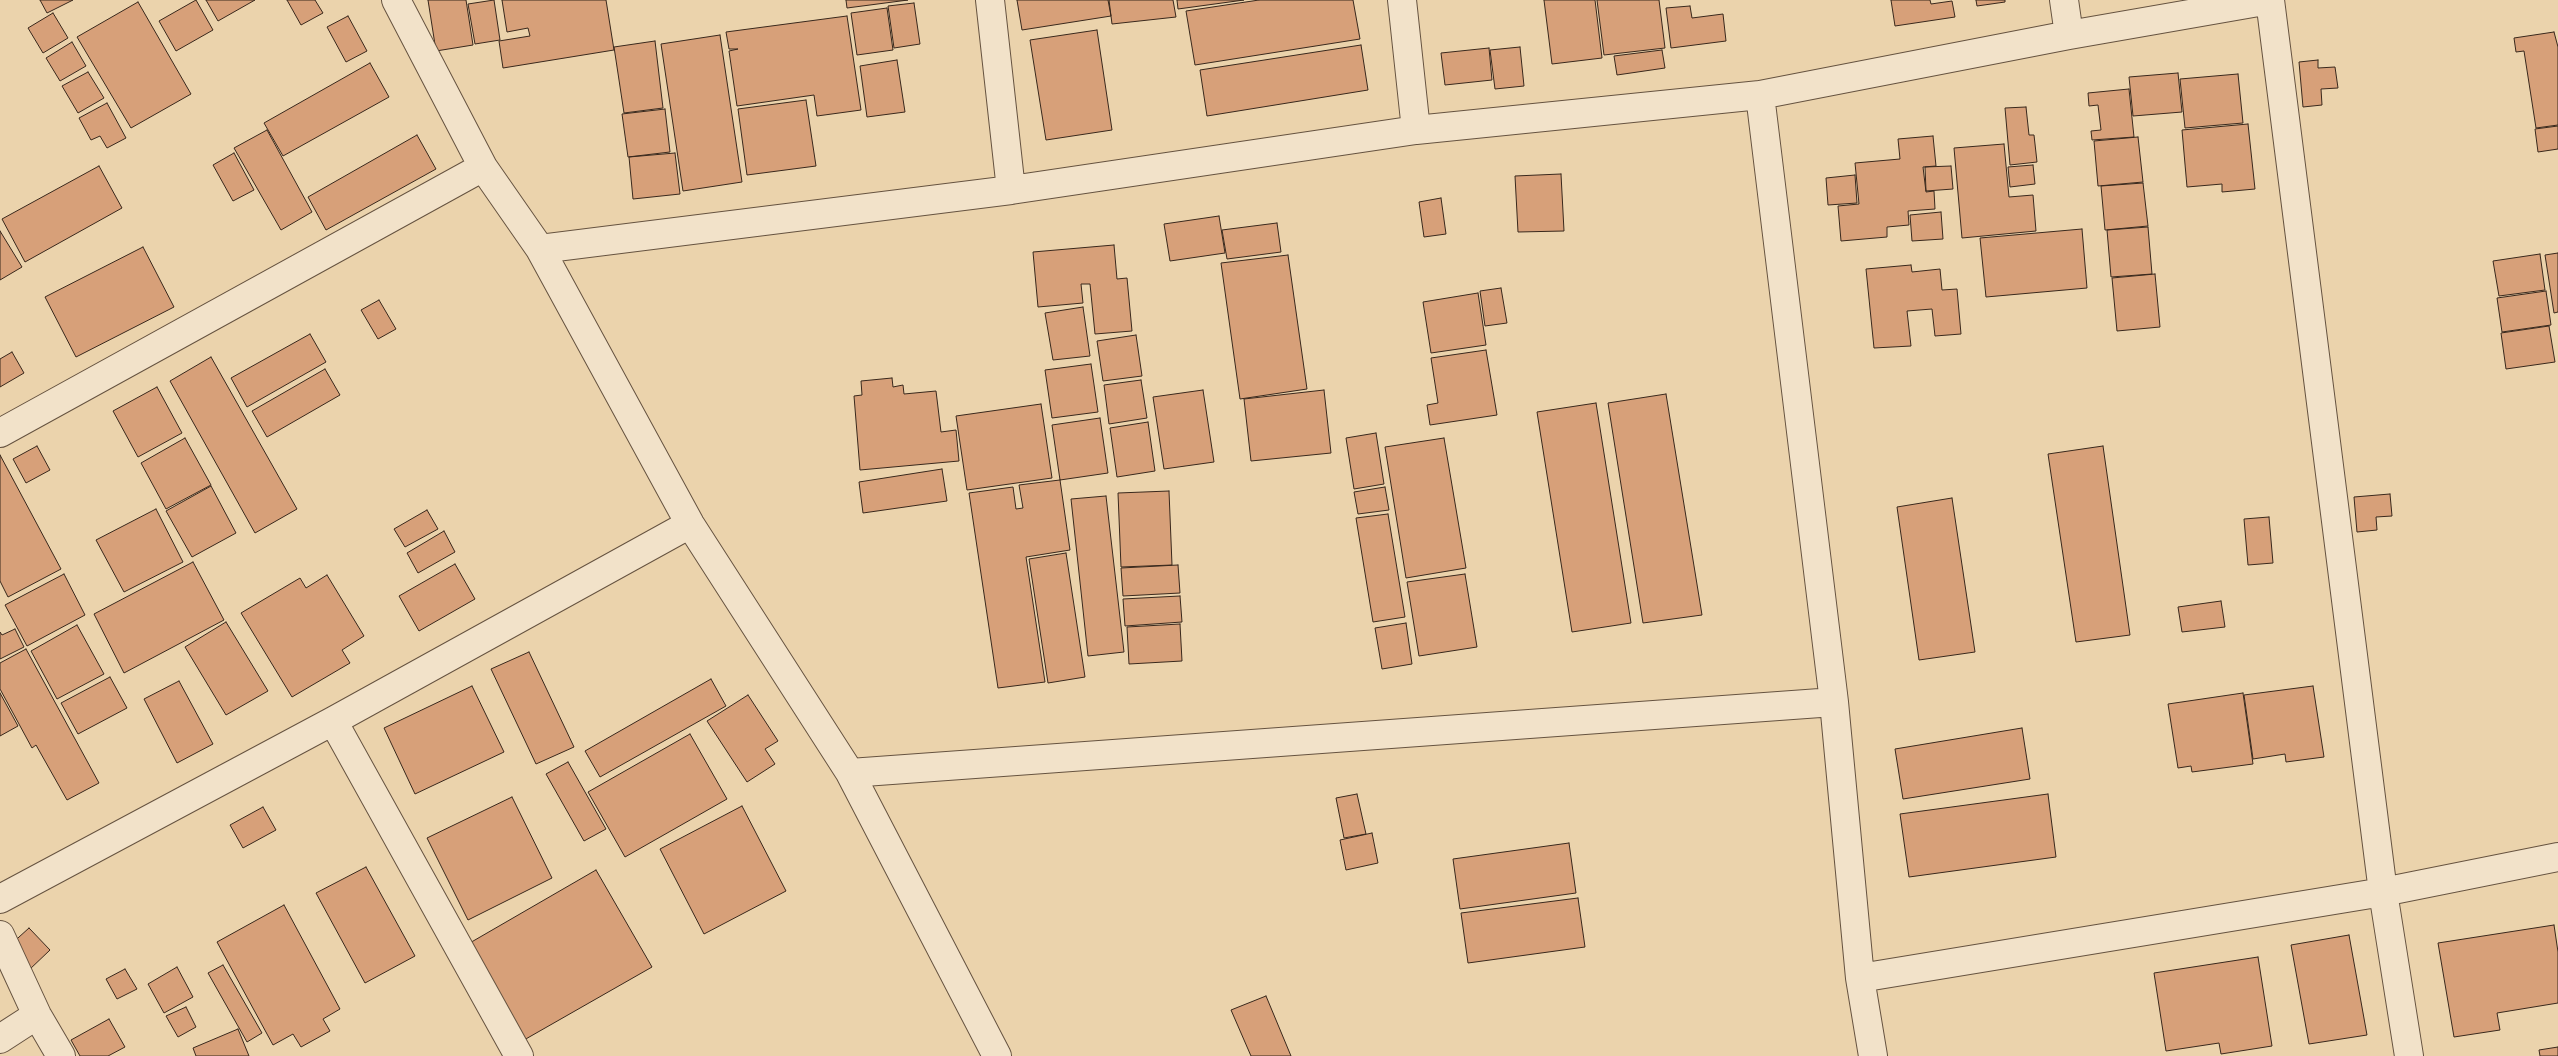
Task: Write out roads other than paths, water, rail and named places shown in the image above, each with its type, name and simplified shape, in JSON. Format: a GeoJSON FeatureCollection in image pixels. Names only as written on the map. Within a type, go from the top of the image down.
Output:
{"type":"FeatureCollection","features":[{"type":"Feature","properties":{"kind":"street"},"geometry":{"type":"LineString","coordinates":[[396,0],[483,167],[540,249],[690,524],[850,773],[997,1056]]}},
{"type":"Feature","properties":{"kind":"street"},"geometry":{"type":"LineString","coordinates":[[990,0],[1011,190]]}},
{"type":"Feature","properties":{"kind":"street"},"geometry":{"type":"LineString","coordinates":[[1402,0],[1416,130]]}},
{"type":"Feature","properties":{"kind":"street"},"geometry":{"type":"LineString","coordinates":[[2064,0],[2069,35]]}},
{"type":"Feature","properties":{"kind":"street"},"geometry":{"type":"LineString","coordinates":[[540,249],[1011,190],[1416,130],[1760,95],[2069,35],[2270,0],[2383,892],[2409,1056]]}},
{"type":"Feature","properties":{"kind":"street"},"geometry":{"type":"LineString","coordinates":[[1760,95],[1834,702],[1860,978],[1873,1056]]}},
{"type":"Feature","properties":{"kind":"street"},"geometry":{"type":"LineString","coordinates":[[0,433],[483,167]]}},
{"type":"Feature","properties":{"kind":"street"},"geometry":{"type":"LineString","coordinates":[[0,899],[333,721],[690,524]]}},
{"type":"Feature","properties":{"kind":"street"},"geometry":{"type":"LineString","coordinates":[[850,773],[1834,702]]}},
{"type":"Feature","properties":{"kind":"street"},"geometry":{"type":"LineString","coordinates":[[333,721],[519,1056]]}},
{"type":"Feature","properties":{"kind":"street"},"geometry":{"type":"LineString","coordinates":[[1860,978],[2383,892],[2558,857]]}},
{"type":"Feature","properties":{"kind":"street"},"geometry":{"type":"LineString","coordinates":[[0,935],[38,1015],[61,1056]]}},
{"type":"Feature","properties":{"kind":"street"},"geometry":{"type":"LineString","coordinates":[[0,1039],[38,1015]]}}]}
